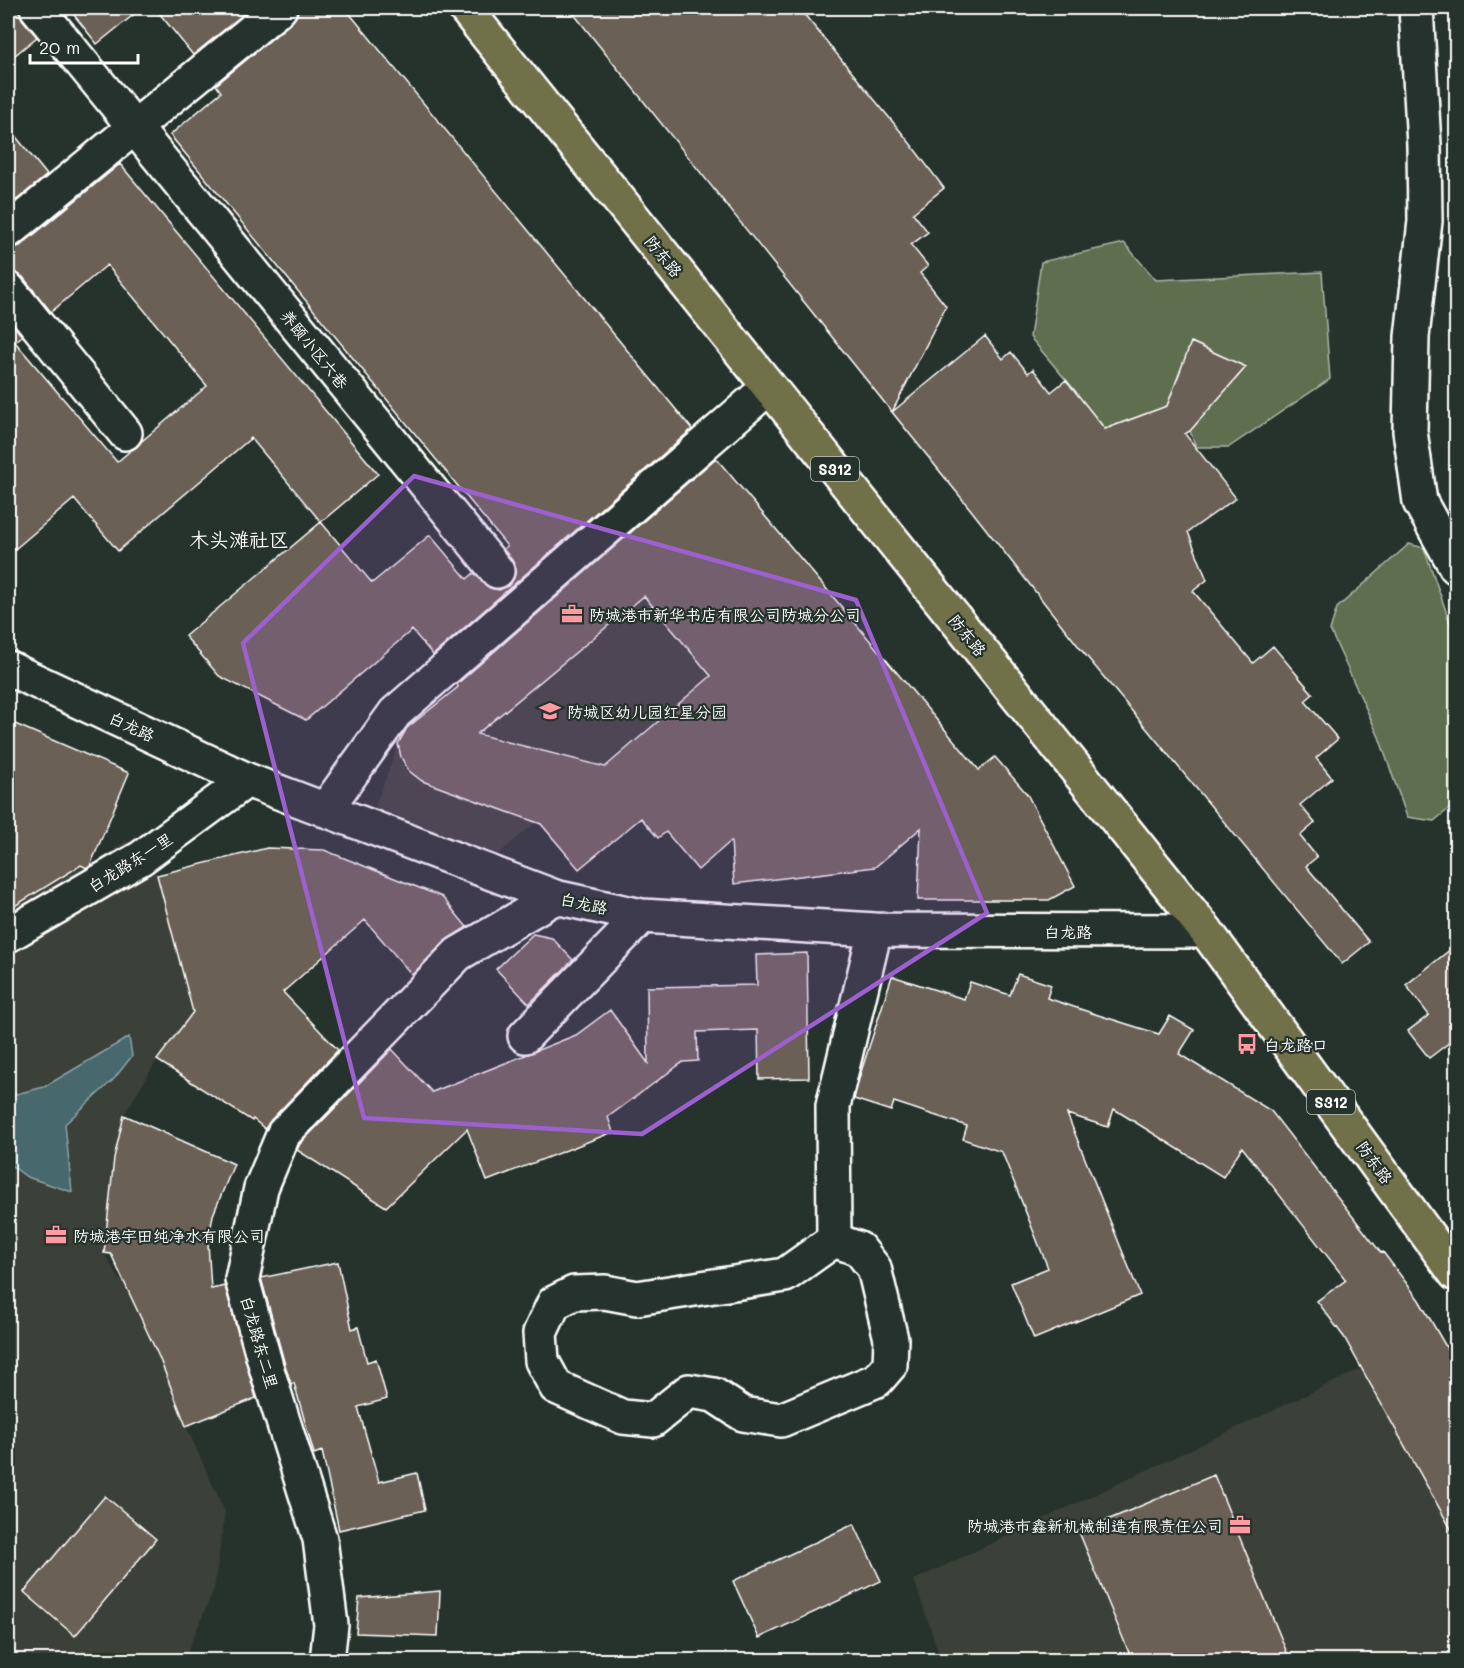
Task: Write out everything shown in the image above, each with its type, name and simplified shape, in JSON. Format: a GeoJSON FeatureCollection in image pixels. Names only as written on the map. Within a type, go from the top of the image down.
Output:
{"type":"FeatureCollection","features":[{"type":"Feature","properties":{"kind":"main road","name":"防东路"},"geometry":{"type":"LineString","coordinates":[[465,8],[1206,931],[1456,1274]]}},
{"type":"Feature","properties":{"kind":"street","name":"养颐小区六巷"},"geometry":{"type":"LineString","coordinates":[[37,8],[496,571]]}},
{"type":"Feature","properties":{"kind":"street"},"geometry":{"type":"LineString","coordinates":[[8,231],[280,8]]}},
{"type":"Feature","properties":{"kind":"street"},"geometry":{"type":"LineString","coordinates":[[1416,8],[1424,145],[1425,221],[1412,337],[1410,431],[1420,502],[1456,567]]}},
{"type":"Feature","properties":{"kind":"street"},"geometry":{"type":"LineString","coordinates":[[8,289],[125,433]]}},
{"type":"Feature","properties":{"kind":"street"},"geometry":{"type":"LineString","coordinates":[[325,810],[395,713],[769,387]]}},
{"type":"Feature","properties":{"kind":"street","name":"白龙路"},"geometry":{"type":"LineString","coordinates":[[8,668],[247,780],[555,897],[642,916],[875,930],[1206,931]]}},
{"type":"Feature","properties":{"kind":"street","name":"白龙路东一里"},"geometry":{"type":"LineString","coordinates":[[8,935],[141,858],[247,780]]}},
{"type":"Feature","properties":{"kind":"street","name":"白龙路东二里"},"geometry":{"type":"LineString","coordinates":[[327,1660],[331,1625],[320,1539],[267,1370],[242,1279],[261,1188],[284,1132],[458,954],[555,897]]}},
{"type":"Feature","properties":{"kind":"street"},"geometry":{"type":"LineString","coordinates":[[525,1036],[642,916]]}},
{"type":"Feature","properties":{"kind":"street"},"geometry":{"type":"LineString","coordinates":[[834,1240],[833,1106],[875,930]]}},
{"type":"Feature","properties":{"kind":"street"},"geometry":{"type":"LineString","coordinates":[[834,1240],[858,1249],[874,1268],[891,1339],[890,1365],[877,1380],[856,1389],[781,1419],[743,1414],[714,1395],[689,1391],[653,1420],[623,1417],[556,1387],[542,1361],[540,1333],[549,1313],[554,1303],[574,1293],[605,1292],[637,1298],[785,1275],[834,1240]]}},
{"type":"Feature","properties":{"kind":"highlighted area"},"geometry":{"type":"Polygon","coordinates":[[[414,476],[856,600],[987,913],[642,1134],[364,1118],[243,643],[414,476]]]}},
{"type":"Feature","properties":{"kind":"shaded area","name":"防城区幼儿园红星分园"},"geometry":{"type":"Polygon","coordinates":[[[614,559],[711,676],[496,856],[375,807],[403,731],[614,559]]]}},
{"type":"Feature","properties":{"kind":"shaded area","name":"防城港宇田纯净水有限公司"},"geometry":{"type":"Polygon","coordinates":[[[8,834],[89,868],[126,841],[157,875],[195,1017],[157,1060],[124,1115],[115,1152],[104,1253],[130,1296],[159,1357],[186,1426],[225,1512],[214,1589],[184,1660],[8,1660],[8,834]]]}},
{"type":"Feature","properties":{"kind":"shaded area","name":"防城港市鑫新机械制造有限责任公司"},"geometry":{"type":"Polygon","coordinates":[[[1361,1369],[1456,1538],[1456,1660],[941,1660],[914,1580],[1361,1369]]]}},
{"type":"Feature","properties":{"kind":"green space"},"geometry":{"type":"Polygon","coordinates":[[[1124,243],[1156,280],[1322,272],[1330,379],[1229,447],[1196,447],[1190,431],[1246,367],[1192,342],[1167,406],[1063,444],[1076,392],[1030,337],[1041,262],[1124,243]]]}},
{"type":"Feature","properties":{"kind":"green space"},"geometry":{"type":"Polygon","coordinates":[[[1409,544],[1424,548],[1456,640],[1456,803],[1434,821],[1407,817],[1379,737],[1330,630],[1337,608],[1409,544]]]}},
{"type":"Feature","properties":{"kind":"water"},"geometry":{"type":"Polygon","coordinates":[[[129,1037],[132,1056],[114,1079],[65,1124],[72,1192],[27,1177],[8,1163],[8,1096],[44,1087],[129,1037]]]}},
{"type":"Feature","properties":{"kind":"building"},"geometry":{"type":"Polygon","coordinates":[[[8,8],[19,8],[22,19],[37,37],[8,61],[8,8]]]}},
{"type":"Feature","properties":{"kind":"building"},"geometry":{"type":"Polygon","coordinates":[[[61,8],[142,8],[97,44],[70,10],[66,13],[61,8]]]}},
{"type":"Feature","properties":{"kind":"building"},"geometry":{"type":"Polygon","coordinates":[[[155,8],[251,8],[193,55],[155,8]]]}},
{"type":"Feature","properties":{"kind":"building"},"geometry":{"type":"Polygon","coordinates":[[[298,8],[345,8],[692,429],[433,655],[412,630],[306,720],[219,676],[185,636],[321,522],[372,583],[430,535],[467,579],[474,573],[490,588],[499,590],[508,586],[514,578],[516,569],[503,549],[507,546],[170,135],[221,92],[216,85],[292,22],[297,15],[298,8]]]}},
{"type":"Feature","properties":{"kind":"building"},"geometry":{"type":"Polygon","coordinates":[[[569,8],[799,8],[906,138],[944,188],[913,213],[928,232],[911,245],[928,266],[920,273],[946,306],[892,412],[569,8]]]}},
{"type":"Feature","properties":{"kind":"building"},"geometry":{"type":"Polygon","coordinates":[[[8,127],[47,175],[8,207],[8,127]]]}},
{"type":"Feature","properties":{"kind":"building"},"geometry":{"type":"Polygon","coordinates":[[[120,164],[378,474],[321,522],[251,438],[118,551],[74,499],[8,555],[8,318],[22,336],[15,342],[117,462],[207,386],[107,265],[51,312],[23,277],[8,271],[8,249],[20,246],[120,164]]]}},
{"type":"Feature","properties":{"kind":"building"},"geometry":{"type":"Polygon","coordinates":[[[985,336],[1003,359],[1011,352],[1028,373],[1033,369],[1051,392],[1066,380],[1105,429],[1167,406],[1191,342],[1246,367],[1185,434],[1236,498],[1188,532],[1207,580],[1193,591],[1253,663],[1273,646],[1313,694],[1305,701],[1338,739],[1316,758],[1332,778],[1300,805],[1315,823],[1300,836],[1317,857],[1306,866],[1369,942],[1342,964],[1083,652],[892,412],[985,336]]]}},
{"type":"Feature","properties":{"kind":"building"},"geometry":{"type":"Polygon","coordinates":[[[716,458],[979,770],[995,757],[1027,794],[1075,886],[1049,900],[918,900],[921,828],[875,867],[734,884],[731,841],[698,870],[666,832],[658,838],[641,818],[579,869],[541,824],[422,781],[409,771],[401,757],[398,744],[407,728],[458,687],[457,684],[716,458]],[[644,596],[477,734],[605,767],[711,676],[644,596]]]}},
{"type":"Feature","properties":{"kind":"building"},"geometry":{"type":"Polygon","coordinates":[[[8,721],[129,773],[90,866],[87,868],[81,865],[8,910],[8,721]]]}},
{"type":"Feature","properties":{"kind":"building"},"geometry":{"type":"Polygon","coordinates":[[[267,848],[324,850],[442,897],[467,927],[445,941],[412,975],[365,920],[283,992],[338,1050],[265,1129],[253,1119],[252,1121],[157,1060],[193,1012],[157,875],[267,848]]]}},
{"type":"Feature","properties":{"kind":"building"},"geometry":{"type":"Polygon","coordinates":[[[533,934],[552,938],[573,960],[529,1004],[496,969],[533,934]]]}},
{"type":"Feature","properties":{"kind":"building"},"geometry":{"type":"Polygon","coordinates":[[[1456,945],[1456,1051],[1450,1042],[1429,1058],[1408,1031],[1429,1015],[1406,985],[1456,945]]]}},
{"type":"Feature","properties":{"kind":"building"},"geometry":{"type":"Polygon","coordinates":[[[807,953],[809,1078],[759,1079],[758,1030],[697,1032],[698,1061],[683,1062],[608,1117],[613,1132],[487,1181],[467,1129],[386,1207],[297,1150],[300,1144],[392,1049],[432,1092],[576,1035],[610,1010],[648,1063],[647,987],[757,985],[756,955],[807,953]]]}},
{"type":"Feature","properties":{"kind":"building"},"geometry":{"type":"Polygon","coordinates":[[[1018,974],[1051,985],[1047,998],[1095,1014],[1159,1034],[1170,1016],[1194,1030],[1179,1054],[1271,1111],[1381,1253],[1383,1252],[1419,1300],[1456,1364],[1456,1538],[1344,1337],[1317,1301],[1346,1280],[1242,1147],[1223,1177],[1114,1109],[1108,1127],[1067,1114],[1140,1295],[1034,1339],[1011,1283],[1048,1268],[1002,1152],[963,1139],[967,1126],[894,1102],[891,1111],[854,1099],[892,976],[964,999],[970,982],[1010,995],[1018,974]]]}},
{"type":"Feature","properties":{"kind":"building"},"geometry":{"type":"Polygon","coordinates":[[[124,1115],[234,1164],[213,1215],[208,1243],[211,1289],[225,1286],[256,1398],[186,1426],[159,1357],[111,1254],[104,1253],[114,1158],[124,1115]]]}},
{"type":"Feature","properties":{"kind":"building"},"geometry":{"type":"Polygon","coordinates":[[[338,1262],[352,1329],[358,1327],[367,1362],[376,1359],[387,1399],[358,1407],[379,1482],[417,1473],[425,1510],[339,1530],[322,1451],[314,1454],[294,1383],[291,1384],[285,1365],[261,1278],[338,1262]]]}},
{"type":"Feature","properties":{"kind":"building"},"geometry":{"type":"Polygon","coordinates":[[[1214,1475],[1290,1660],[1132,1660],[1079,1532],[1214,1475]]]}},
{"type":"Feature","properties":{"kind":"building"},"geometry":{"type":"Polygon","coordinates":[[[105,1496],[156,1539],[75,1636],[24,1592],[105,1496]]]}},
{"type":"Feature","properties":{"kind":"building"},"geometry":{"type":"Polygon","coordinates":[[[854,1524],[881,1581],[759,1638],[733,1581],[854,1524]]]}},
{"type":"Feature","properties":{"kind":"building"},"geometry":{"type":"Polygon","coordinates":[[[440,1591],[438,1636],[356,1633],[359,1598],[440,1591]]]}},
{"type":"Feature","properties":{"kind":"place","name":"防城港市新华书店有限公司防城分公司"},"geometry":{"type":"Point","coordinates":[572,614]}},
{"type":"Feature","properties":{"kind":"place","name":"防城区幼儿园红星分园"},"geometry":{"type":"Point","coordinates":[550,711]}},
{"type":"Feature","properties":{"kind":"place","name":"白龙路口"},"geometry":{"type":"Point","coordinates":[1247,1044]}},
{"type":"Feature","properties":{"kind":"place","name":"防城港宇田纯净水有限公司"},"geometry":{"type":"Point","coordinates":[56,1235]}},
{"type":"Feature","properties":{"kind":"place","name":"防城港市鑫新机械制造有限责任公司"},"geometry":{"type":"Point","coordinates":[1240,1525]}},
{"type":"Feature","properties":{"kind":"district","name":"木头滩社区"},"geometry":{"type":"Point","coordinates":[239,539]}}]}
